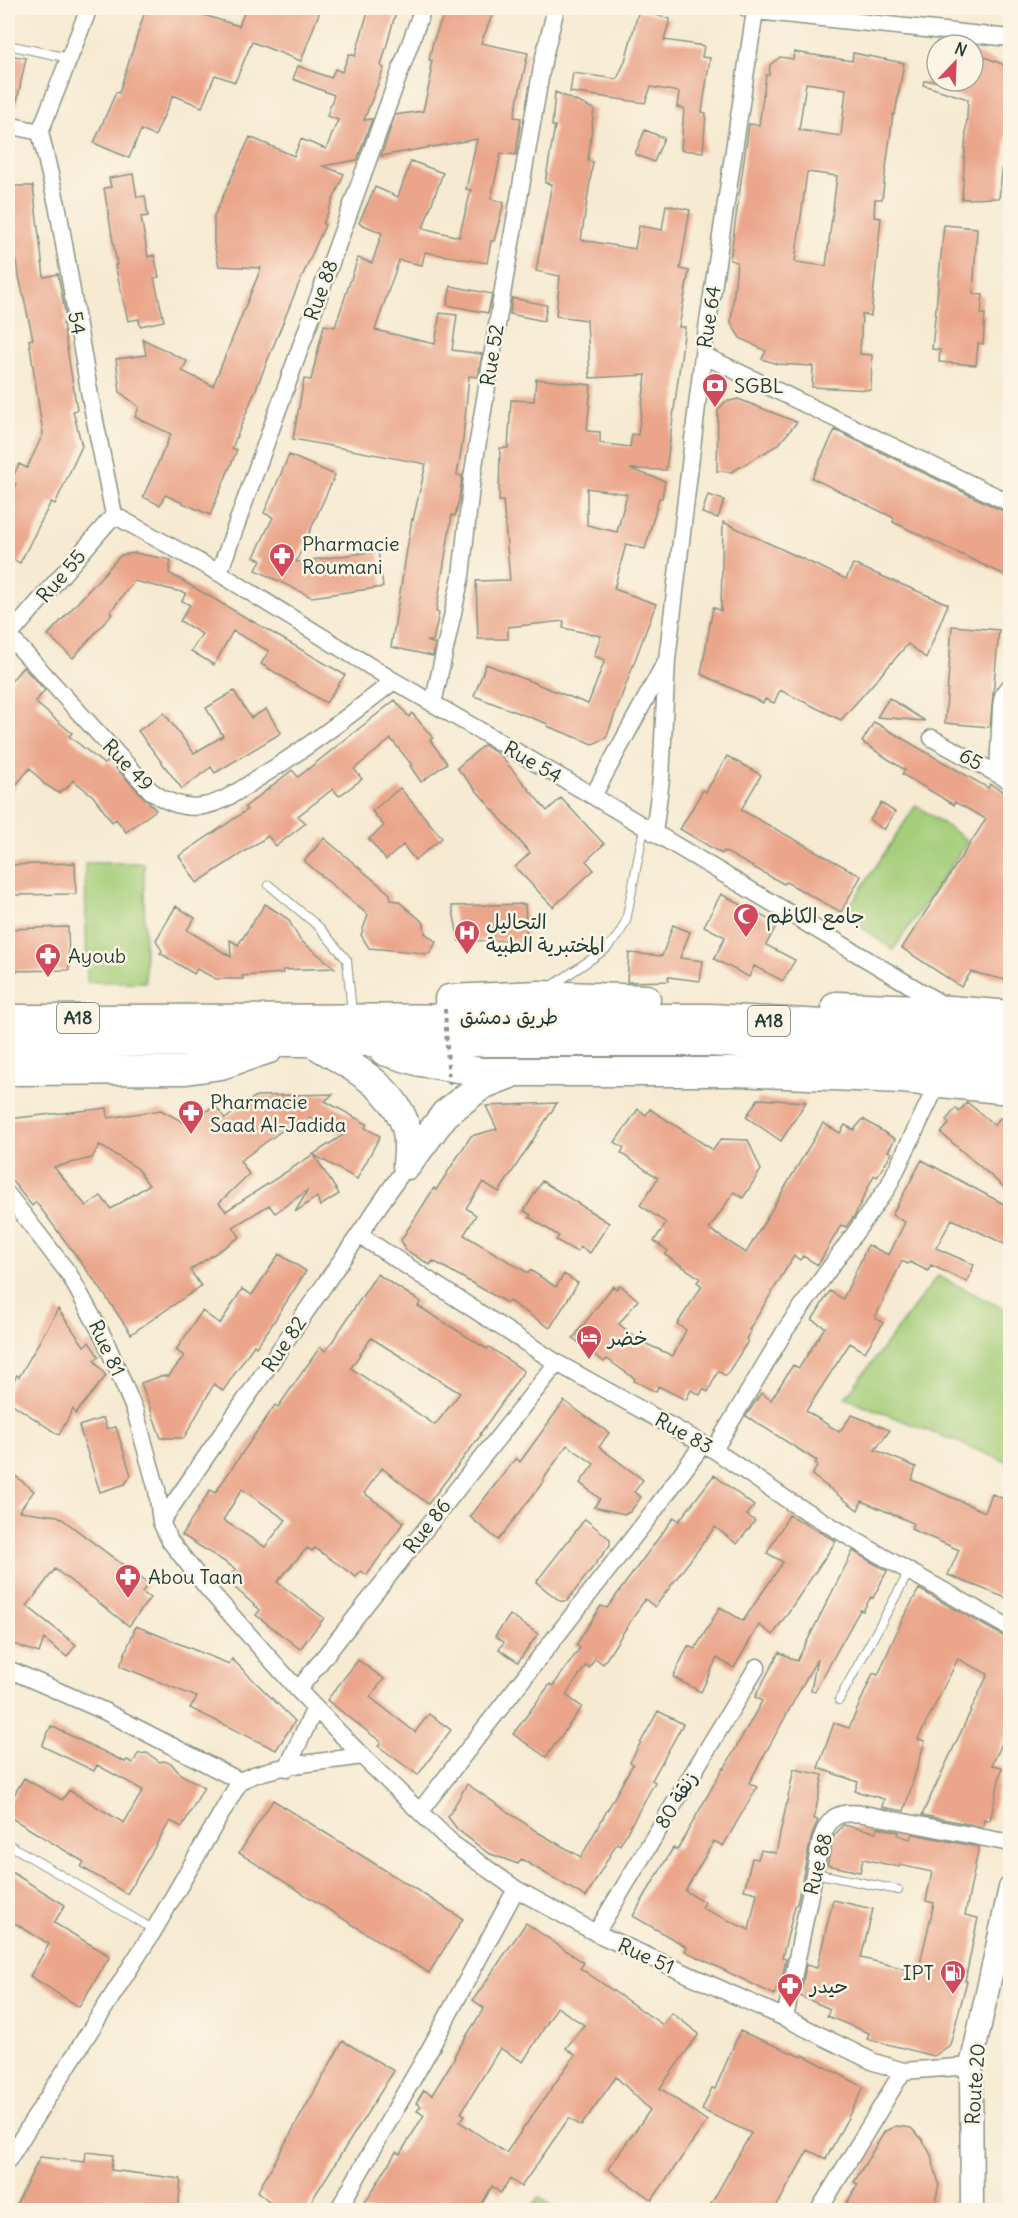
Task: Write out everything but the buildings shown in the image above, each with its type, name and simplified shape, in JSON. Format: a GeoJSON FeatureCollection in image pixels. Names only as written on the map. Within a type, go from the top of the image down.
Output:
{"type":"FeatureCollection","features":[{"type":"Feature","properties":{"kind":"highway"},"geometry":{"type":"LineString","coordinates":[[360,1026],[426,1002],[455,999],[532,1018],[951,1010],[1011,1015]]}},
{"type":"Feature","properties":{"kind":"highway"},"geometry":{"type":"LineString","coordinates":[[8,1000],[232,1002],[296,1034],[361,1072],[396,1106],[407,1132],[407,1165]]}},
{"type":"Feature","properties":{"kind":"highway","name":"طريق دمشق"},"geometry":{"type":"LineString","coordinates":[[532,1018],[708,1042],[885,1053],[1011,1064]]}},
{"type":"Feature","properties":{"kind":"highway","name":"طريق دمشق"},"geometry":{"type":"LineString","coordinates":[[8,1019],[143,1030],[296,1034],[360,1026],[532,1018],[734,1019],[899,1029],[1011,1040]]}},
{"type":"Feature","properties":{"kind":"highway"},"geometry":{"type":"LineString","coordinates":[[360,1026],[420,1062],[451,1068],[514,1072],[735,1072],[939,1081],[1011,1090]]}},
{"type":"Feature","properties":{"kind":"highway","name":"طريق دمشق"},"geometry":{"type":"LineString","coordinates":[[8,1044],[143,1030]]}},
{"type":"Feature","properties":{"kind":"highway"},"geometry":{"type":"LineString","coordinates":[[8,1071],[186,1070],[221,1065],[254,1056],[296,1034]]}},
{"type":"Feature","properties":{"kind":"highway"},"geometry":{"type":"LineString","coordinates":[[407,1165],[445,1114],[457,1103],[482,1085],[514,1072]]}},
{"type":"Feature","properties":{"kind":"main road","name":"Route 20"},"geometry":{"type":"LineString","coordinates":[[972,2211],[971,2066],[1011,1888]]}},
{"type":"Feature","properties":{"kind":"street"},"geometry":{"type":"LineString","coordinates":[[8,125],[40,132],[89,8]]}},
{"type":"Feature","properties":{"kind":"street","name":"Rue 88"},"geometry":{"type":"LineString","coordinates":[[219,573],[423,8]]}},
{"type":"Feature","properties":{"kind":"street","name":"Rue 52"},"geometry":{"type":"LineString","coordinates":[[433,704],[461,576],[472,478],[502,294],[543,61],[556,8]]}},
{"type":"Feature","properties":{"kind":"street"},"geometry":{"type":"LineString","coordinates":[[751,9],[1011,38]]}},
{"type":"Feature","properties":{"kind":"street","name":"Rue 64"},"geometry":{"type":"LineString","coordinates":[[649,831],[661,779],[667,660],[703,355],[751,9]]}},
{"type":"Feature","properties":{"kind":"street","name":"54"},"geometry":{"type":"LineString","coordinates":[[40,132],[58,209],[90,396],[114,515]]}},
{"type":"Feature","properties":{"kind":"street"},"geometry":{"type":"LineString","coordinates":[[703,355],[1011,503]]}},
{"type":"Feature","properties":{"kind":"street","name":"Rue 54"},"geometry":{"type":"LineString","coordinates":[[114,515],[219,573],[394,681],[593,796],[951,1010]]}},
{"type":"Feature","properties":{"kind":"street","name":"Rue 55"},"geometry":{"type":"LineString","coordinates":[[8,637],[114,515]]}},
{"type":"Feature","properties":{"kind":"street","name":"Rue 49"},"geometry":{"type":"LineString","coordinates":[[8,637],[151,791],[178,805],[203,806],[230,796],[304,749],[394,681]]}},
{"type":"Feature","properties":{"kind":"street","name":"Rue 64"},"geometry":{"type":"LineString","coordinates":[[593,796],[667,660]]}},
{"type":"Feature","properties":{"kind":"street"},"geometry":{"type":"LineString","coordinates":[[1004,778],[1001,707],[1007,688],[1011,687]]}},
{"type":"Feature","properties":{"kind":"street","name":"65"},"geometry":{"type":"LineString","coordinates":[[932,738],[1004,778]]}},
{"type":"Feature","properties":{"kind":"street"},"geometry":{"type":"LineString","coordinates":[[420,1811],[653,1512],[709,1447],[786,1329],[888,1187],[939,1081]]}},
{"type":"Feature","properties":{"kind":"street","name":"Rue 82"},"geometry":{"type":"LineString","coordinates":[[161,1522],[407,1165]]}},
{"type":"Feature","properties":{"kind":"street","name":"Rue 81"},"geometry":{"type":"LineString","coordinates":[[8,1195],[69,1274],[105,1340],[135,1411],[157,1490],[161,1522]]}},
{"type":"Feature","properties":{"kind":"street","name":"Rue 83"},"geometry":{"type":"LineString","coordinates":[[358,1235],[557,1363],[709,1447],[789,1501],[909,1572],[1011,1628]]}},
{"type":"Feature","properties":{"kind":"street","name":"Rue 86"},"geometry":{"type":"LineString","coordinates":[[298,1690],[557,1363]]}},
{"type":"Feature","properties":{"kind":"street","name":"Rue 51"},"geometry":{"type":"LineString","coordinates":[[161,1522],[170,1541],[185,1561],[315,1708],[454,1845],[516,1889],[596,1933],[785,2018],[857,2055],[903,2071],[971,2066]]}},
{"type":"Feature","properties":{"kind":"street","name":"زنقة 80"},"geometry":{"type":"LineString","coordinates":[[596,1933],[757,1667]]}},
{"type":"Feature","properties":{"kind":"street"},"geometry":{"type":"LineString","coordinates":[[8,1669],[104,1711],[240,1781]]}},
{"type":"Feature","properties":{"kind":"street"},"geometry":{"type":"LineString","coordinates":[[287,1768],[315,1708]]}},
{"type":"Feature","properties":{"kind":"street"},"geometry":{"type":"LineString","coordinates":[[8,2160],[154,1930],[240,1781],[260,1773],[362,1756]]}},
{"type":"Feature","properties":{"kind":"street","name":"Rue 88"},"geometry":{"type":"LineString","coordinates":[[785,2018],[823,1832],[835,1816],[843,1813],[864,1814],[1011,1843]]}},
{"type":"Feature","properties":{"kind":"street"},"geometry":{"type":"LineString","coordinates":[[338,2211],[431,2047],[516,1889]]}},
{"type":"Feature","properties":{"kind":"street"},"geometry":{"type":"LineString","coordinates":[[819,2211],[903,2071]]}},
{"type":"Feature","properties":{"kind":"lane"},"geometry":{"type":"LineString","coordinates":[[8,45],[69,58]]}},
{"type":"Feature","properties":{"kind":"lane"},"geometry":{"type":"LineString","coordinates":[[532,1018],[618,936],[626,921],[649,831]]}},
{"type":"Feature","properties":{"kind":"lane"},"geometry":{"type":"LineString","coordinates":[[269,885],[319,927],[347,960],[360,1026]]}},
{"type":"Feature","properties":{"kind":"lane"},"geometry":{"type":"LineString","coordinates":[[839,1700],[909,1572]]}},
{"type":"Feature","properties":{"kind":"lane"},"geometry":{"type":"LineString","coordinates":[[8,1845],[154,1930]]}},
{"type":"Feature","properties":{"kind":"lane"},"geometry":{"type":"LineString","coordinates":[[814,1873],[898,1890]]}},
{"type":"Feature","properties":{"kind":"path"},"geometry":{"type":"LineString","coordinates":[[445,1010],[449,1084]]}},
{"type":"Feature","properties":{"kind":"green space"},"geometry":{"type":"Polygon","coordinates":[[[916,805],[968,841],[893,950],[844,915],[916,805]]]}},
{"type":"Feature","properties":{"kind":"green space"},"geometry":{"type":"Polygon","coordinates":[[[85,863],[144,863],[145,982],[87,982],[85,863]]]}},
{"type":"Feature","properties":{"kind":"green space"},"geometry":{"type":"Polygon","coordinates":[[[938,1276],[1010,1312],[1010,1463],[845,1398],[938,1276]]]}},
{"type":"Feature","properties":{"kind":"green space"},"geometry":{"type":"Polygon","coordinates":[[[539,2197],[558,2210],[530,2210],[539,2197]]]}},
{"type":"Feature","properties":{"kind":"place","name":"SGBL"},"geometry":{"type":"Point","coordinates":[715,409]}},
{"type":"Feature","properties":{"kind":"place","name":"Pharmacie Roumani"},"geometry":{"type":"Point","coordinates":[282,579]}},
{"type":"Feature","properties":{"kind":"place","name":"جامع الكاظم"},"geometry":{"type":"Point","coordinates":[746,939]}},
{"type":"Feature","properties":{"kind":"place","name":"التحاليل المختبرية الطبية"},"geometry":{"type":"Point","coordinates":[467,956]}},
{"type":"Feature","properties":{"kind":"place","name":"Ayoub"},"geometry":{"type":"Point","coordinates":[48,979]}},
{"type":"Feature","properties":{"kind":"place","name":"Pharmacie Saad Al-Jadida"},"geometry":{"type":"Point","coordinates":[191,1136]}},
{"type":"Feature","properties":{"kind":"place","name":"خضر"},"geometry":{"type":"Point","coordinates":[589,1361]}},
{"type":"Feature","properties":{"kind":"place","name":"Abou Taan"},"geometry":{"type":"Point","coordinates":[128,1600]}},
{"type":"Feature","properties":{"kind":"place","name":"IPT"},"geometry":{"type":"Point","coordinates":[953,1996]}},
{"type":"Feature","properties":{"kind":"place","name":"حيدر"},"geometry":{"type":"Point","coordinates":[790,2009]}}]}
